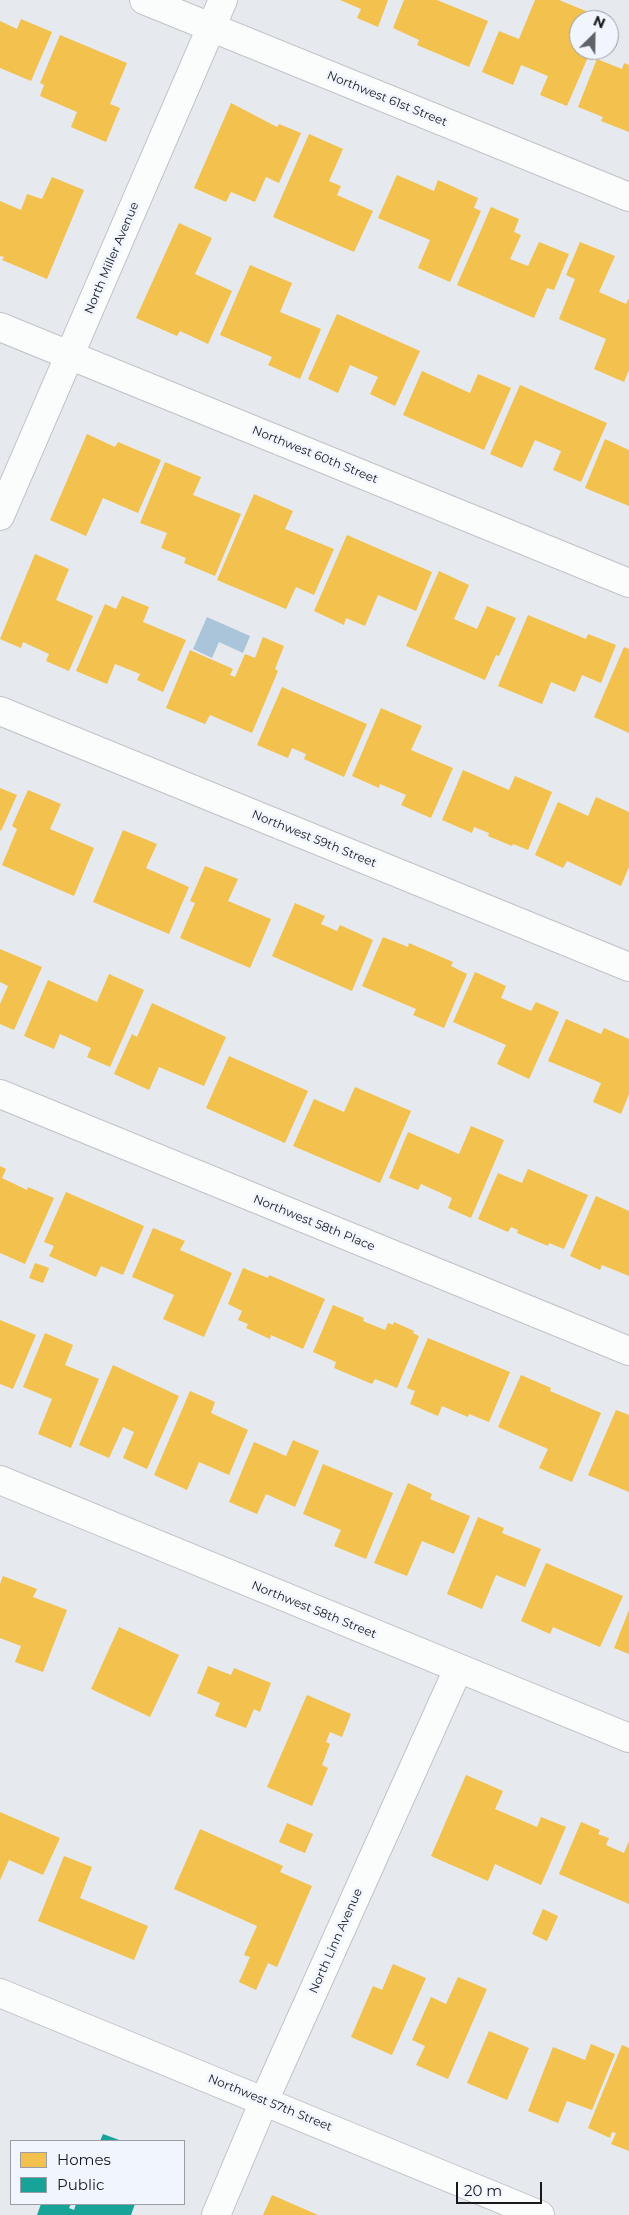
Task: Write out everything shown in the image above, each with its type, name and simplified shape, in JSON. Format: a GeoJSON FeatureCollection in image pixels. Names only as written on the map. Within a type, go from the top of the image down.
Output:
{"type":"FeatureCollection","features":[{"type":"Feature","properties":{"kind":"street","name":"Northwest 61st Street"},"geometry":{"type":"LineString","coordinates":[[144,0],[629,198]]}},
{"type":"Feature","properties":{"kind":"street","name":"North Miller Avenue"},"geometry":{"type":"LineString","coordinates":[[0,516],[222,0]]}},
{"type":"Feature","properties":{"kind":"street","name":"Northwest 60th Street"},"geometry":{"type":"LineString","coordinates":[[0,327],[629,583]]}},
{"type":"Feature","properties":{"kind":"street","name":"Northwest 59th Street"},"geometry":{"type":"LineString","coordinates":[[0,711],[629,967]]}},
{"type":"Feature","properties":{"kind":"street","name":"Northwest 58th Place"},"geometry":{"type":"LineString","coordinates":[[0,1094],[629,1351]]}},
{"type":"Feature","properties":{"kind":"street","name":"Northwest 58th Street"},"geometry":{"type":"LineString","coordinates":[[0,1480],[629,1738]]}},
{"type":"Feature","properties":{"kind":"street","name":"North Linn Avenue"},"geometry":{"type":"LineString","coordinates":[[216,2215],[264,2101],[458,1669]]}},
{"type":"Feature","properties":{"kind":"street","name":"Northwest 57th Street"},"geometry":{"type":"LineString","coordinates":[[0,1993],[540,2215]]}},
{"type":"Feature","properties":{"kind":"water"},"geometry":{"type":"Polygon","coordinates":[[[207,617],[250,636],[243,653],[219,642],[212,658],[193,649],[207,617]]]}},
{"type":"Feature","properties":{"kind":"building: Homes"},"geometry":{"type":"Polygon","coordinates":[[[340,0],[388,0],[378,27],[357,18],[361,9],[340,0]]]}},
{"type":"Feature","properties":{"kind":"building: Homes"},"geometry":{"type":"Polygon","coordinates":[[[404,0],[437,0],[488,21],[469,67],[417,45],[419,40],[393,28],[404,0]]]}},
{"type":"Feature","properties":{"kind":"building: Homes"},"geometry":{"type":"Polygon","coordinates":[[[535,0],[559,0],[583,10],[569,10],[569,60],[587,60],[567,106],[540,95],[548,76],[521,65],[513,85],[482,72],[499,31],[519,39],[535,0]]]}},
{"type":"Feature","properties":{"kind":"building: Homes"},"geometry":{"type":"Polygon","coordinates":[[[21,19],[52,32],[31,81],[0,68],[0,21],[17,29],[21,19]]]}},
{"type":"Feature","properties":{"kind":"building: Homes"},"geometry":{"type":"Polygon","coordinates":[[[60,35],[127,63],[110,104],[120,108],[106,142],[71,127],[77,112],[40,96],[44,85],[40,83],[60,35]]]}},
{"type":"Feature","properties":{"kind":"building: Homes"},"geometry":{"type":"Polygon","coordinates":[[[597,60],[622,69],[624,63],[629,65],[629,132],[601,121],[603,117],[578,107],[597,60]]]}},
{"type":"Feature","properties":{"kind":"building: Homes"},"geometry":{"type":"Polygon","coordinates":[[[231,103],[277,127],[279,124],[301,133],[279,183],[266,177],[255,202],[231,192],[226,202],[194,188],[231,103]]]}},
{"type":"Feature","properties":{"kind":"building: Homes"},"geometry":{"type":"Polygon","coordinates":[[[309,134],[343,149],[329,181],[341,186],[337,195],[373,211],[354,252],[273,217],[309,134]]]}},
{"type":"Feature","properties":{"kind":"building: Homes"},"geometry":{"type":"Polygon","coordinates":[[[397,175],[434,191],[438,180],[478,198],[474,208],[481,211],[450,282],[418,268],[430,240],[378,218],[397,175]]]}},
{"type":"Feature","properties":{"kind":"building: Homes"},"geometry":{"type":"Polygon","coordinates":[[[52,177],[84,190],[47,279],[2,260],[4,257],[0,256],[0,201],[21,210],[27,194],[42,199],[52,177]]]}},
{"type":"Feature","properties":{"kind":"building: Homes"},"geometry":{"type":"Polygon","coordinates":[[[491,207],[519,219],[514,232],[521,235],[510,259],[528,266],[539,242],[569,254],[554,290],[547,288],[534,318],[457,285],[491,207]]]}},
{"type":"Feature","properties":{"kind":"building: Homes"},"geometry":{"type":"Polygon","coordinates":[[[179,223],[212,238],[195,274],[232,291],[208,344],[180,331],[177,336],[136,318],[179,223]]]}},
{"type":"Feature","properties":{"kind":"building: Homes"},"geometry":{"type":"Polygon","coordinates":[[[580,242],[615,256],[599,292],[626,304],[629,298],[629,370],[624,382],[594,369],[606,339],[559,319],[575,279],[566,275],[580,242]]]}},
{"type":"Feature","properties":{"kind":"building: Homes"},"geometry":{"type":"Polygon","coordinates":[[[250,265],[292,283],[280,312],[321,329],[300,379],[268,365],[272,357],[220,335],[250,265]]]}},
{"type":"Feature","properties":{"kind":"building: Homes"},"geometry":{"type":"Polygon","coordinates":[[[337,314],[420,351],[395,406],[370,394],[378,377],[350,365],[338,393],[308,379],[337,314]]]}},
{"type":"Feature","properties":{"kind":"building: Homes"},"geometry":{"type":"Polygon","coordinates":[[[422,371],[470,393],[478,374],[511,388],[484,450],[403,415],[422,371]]]}},
{"type":"Feature","properties":{"kind":"building: Homes"},"geometry":{"type":"Polygon","coordinates":[[[520,385],[607,423],[581,482],[553,470],[561,451],[535,440],[522,468],[490,454],[520,385]]]}},
{"type":"Feature","properties":{"kind":"building: Homes"},"geometry":{"type":"Polygon","coordinates":[[[87,434],[115,447],[118,442],[161,460],[138,513],[103,498],[86,536],[50,520],[87,434]]]}},
{"type":"Feature","properties":{"kind":"building: Homes"},"geometry":{"type":"Polygon","coordinates":[[[605,439],[629,450],[629,506],[585,488],[605,439]]]}},
{"type":"Feature","properties":{"kind":"building: Homes"},"geometry":{"type":"Polygon","coordinates":[[[165,462],[201,477],[193,495],[241,514],[215,576],[184,563],[186,558],[161,548],[167,533],[140,523],[165,462]]]}},
{"type":"Feature","properties":{"kind":"building: Homes"},"geometry":{"type":"Polygon","coordinates":[[[254,494],[293,511],[285,529],[334,549],[314,595],[296,587],[286,609],[217,580],[254,494]]]}},
{"type":"Feature","properties":{"kind":"building: Homes"},"geometry":{"type":"Polygon","coordinates":[[[347,535],[432,572],[416,611],[378,595],[365,626],[346,618],[344,625],[314,611],[347,535]]]}},
{"type":"Feature","properties":{"kind":"building: Homes"},"geometry":{"type":"Polygon","coordinates":[[[35,554],[69,569],[56,600],[93,616],[69,671],[46,661],[49,654],[23,642],[21,648],[0,639],[35,554]]]}},
{"type":"Feature","properties":{"kind":"building: Homes"},"geometry":{"type":"Polygon","coordinates":[[[439,571],[469,585],[454,619],[477,629],[487,606],[516,618],[499,656],[496,655],[485,680],[406,646],[439,571]]]}},
{"type":"Feature","properties":{"kind":"building: Homes"},"geometry":{"type":"Polygon","coordinates":[[[122,596],[149,607],[143,622],[186,640],[163,692],[137,680],[140,674],[115,664],[107,684],[76,671],[105,604],[116,609],[122,596]]]}},
{"type":"Feature","properties":{"kind":"building: Homes"},"geometry":{"type":"Polygon","coordinates":[[[528,615],[586,639],[588,634],[616,645],[601,683],[582,675],[575,692],[551,682],[542,704],[498,686],[528,615]]]}},
{"type":"Feature","properties":{"kind":"building: Homes"},"geometry":{"type":"Polygon","coordinates":[[[263,637],[284,646],[275,669],[278,671],[252,733],[210,715],[205,724],[166,708],[190,650],[233,669],[230,675],[235,677],[245,654],[255,658],[263,637]]]}},
{"type":"Feature","properties":{"kind":"building: Homes"},"geometry":{"type":"Polygon","coordinates":[[[624,647],[629,649],[629,733],[594,717],[624,647]]]}},
{"type":"Feature","properties":{"kind":"building: Homes"},"geometry":{"type":"Polygon","coordinates":[[[282,687],[367,724],[344,777],[304,759],[306,754],[292,748],[288,758],[257,745],[282,687]]]}},
{"type":"Feature","properties":{"kind":"building: Homes"},"geometry":{"type":"Polygon","coordinates":[[[381,708],[422,726],[411,750],[453,768],[431,818],[401,805],[406,795],[380,784],[379,788],[352,776],[381,708]]]}},
{"type":"Feature","properties":{"kind":"building: Homes"},"geometry":{"type":"Polygon","coordinates":[[[463,770],[509,790],[515,776],[552,792],[528,850],[513,844],[512,846],[488,836],[489,833],[474,827],[472,833],[442,820],[463,770]]]}},
{"type":"Feature","properties":{"kind":"building: Homes"},"geometry":{"type":"Polygon","coordinates":[[[0,788],[17,795],[1,831],[0,830],[0,788]]]}},
{"type":"Feature","properties":{"kind":"building: Homes"},"geometry":{"type":"Polygon","coordinates":[[[28,790],[61,804],[50,829],[94,848],[74,896],[2,865],[17,829],[12,826],[28,790]]]}},
{"type":"Feature","properties":{"kind":"building: Homes"},"geometry":{"type":"Polygon","coordinates":[[[596,797],[629,812],[629,867],[621,886],[567,861],[563,868],[535,855],[558,802],[588,816],[596,797]]]}},
{"type":"Feature","properties":{"kind":"building: Homes"},"geometry":{"type":"Polygon","coordinates":[[[123,830],[157,844],[146,868],[189,887],[169,934],[93,902],[123,830]]]}},
{"type":"Feature","properties":{"kind":"building: Homes"},"geometry":{"type":"Polygon","coordinates":[[[205,866],[238,879],[228,901],[271,919],[250,968],[180,938],[195,903],[190,901],[205,866]]]}},
{"type":"Feature","properties":{"kind":"building: Homes"},"geometry":{"type":"Polygon","coordinates":[[[295,903],[325,916],[321,924],[337,931],[340,925],[373,940],[352,991],[272,956],[295,903]]]}},
{"type":"Feature","properties":{"kind":"building: Homes"},"geometry":{"type":"Polygon","coordinates":[[[383,937],[408,947],[409,943],[453,962],[451,966],[467,974],[444,1028],[413,1015],[416,1009],[362,986],[383,937]]]}},
{"type":"Feature","properties":{"kind":"building: Homes"},"geometry":{"type":"Polygon","coordinates":[[[0,949],[42,967],[14,1030],[0,1024],[0,1004],[8,986],[0,982],[0,949]]]}},
{"type":"Feature","properties":{"kind":"building: Homes"},"geometry":{"type":"Polygon","coordinates":[[[475,972],[506,986],[501,998],[531,1011],[536,1002],[559,1012],[529,1079],[497,1064],[506,1045],[453,1022],[475,972]]]}},
{"type":"Feature","properties":{"kind":"building: Homes"},"geometry":{"type":"Polygon","coordinates":[[[109,974],[144,990],[110,1067],[87,1057],[91,1048],[60,1034],[54,1049],[24,1036],[48,980],[97,1002],[109,974]]]}},
{"type":"Feature","properties":{"kind":"building: Homes"},"geometry":{"type":"Polygon","coordinates":[[[152,1003],[226,1037],[204,1086],[159,1067],[149,1090],[114,1074],[132,1034],[137,1037],[152,1003]]]}},
{"type":"Feature","properties":{"kind":"building: Homes"},"geometry":{"type":"Polygon","coordinates":[[[566,1019],[601,1034],[604,1028],[629,1039],[629,1094],[621,1114],[593,1102],[601,1083],[548,1061],[566,1019]]]}},
{"type":"Feature","properties":{"kind":"building: Homes"},"geometry":{"type":"Polygon","coordinates":[[[229,1056],[308,1091],[285,1143],[206,1108],[229,1056]]]}},
{"type":"Feature","properties":{"kind":"building: Homes"},"geometry":{"type":"Polygon","coordinates":[[[355,1087],[411,1111],[380,1183],[293,1146],[314,1099],[344,1112],[355,1087]]]}},
{"type":"Feature","properties":{"kind":"building: Homes"},"geometry":{"type":"Polygon","coordinates":[[[471,1126],[504,1140],[471,1218],[448,1208],[452,1198],[421,1184],[418,1190],[389,1178],[408,1132],[459,1154],[471,1126]]]}},
{"type":"Feature","properties":{"kind":"building: Homes"},"geometry":{"type":"Polygon","coordinates":[[[0,1166],[6,1169],[2,1178],[27,1190],[28,1187],[54,1198],[25,1264],[0,1253],[0,1166]]]}},
{"type":"Feature","properties":{"kind":"building: Homes"},"geometry":{"type":"Polygon","coordinates":[[[528,1169],[588,1195],[564,1249],[549,1243],[548,1246],[517,1233],[518,1230],[511,1227],[508,1232],[478,1219],[498,1173],[522,1183],[528,1169]]]}},
{"type":"Feature","properties":{"kind":"building: Homes"},"geometry":{"type":"Polygon","coordinates":[[[66,1192],[144,1226],[123,1275],[101,1266],[96,1277],[49,1256],[54,1246],[44,1242],[66,1192]]]}},
{"type":"Feature","properties":{"kind":"building: Homes"},"geometry":{"type":"Polygon","coordinates":[[[596,1196],[629,1211],[629,1276],[602,1265],[600,1270],[570,1256],[596,1196]]]}},
{"type":"Feature","properties":{"kind":"building: Homes"},"geometry":{"type":"Polygon","coordinates":[[[153,1228],[185,1241],[180,1250],[232,1273],[204,1337],[163,1319],[174,1295],[132,1277],[153,1228]]]}},
{"type":"Feature","properties":{"kind":"building: Homes"},"geometry":{"type":"Polygon","coordinates":[[[35,1263],[49,1268],[43,1283],[29,1278],[35,1263]]]}},
{"type":"Feature","properties":{"kind":"building: Homes"},"geometry":{"type":"Polygon","coordinates":[[[243,1268],[268,1278],[269,1275],[325,1299],[303,1349],[271,1335],[270,1339],[246,1328],[248,1324],[238,1320],[242,1311],[228,1304],[243,1268]]]}},
{"type":"Feature","properties":{"kind":"building: Homes"},"geometry":{"type":"Polygon","coordinates":[[[333,1305],[364,1318],[363,1321],[385,1330],[388,1323],[393,1325],[394,1322],[414,1331],[413,1333],[419,1336],[397,1388],[375,1379],[372,1384],[334,1368],[336,1362],[313,1352],[333,1305]]]}},
{"type":"Feature","properties":{"kind":"building: Homes"},"geometry":{"type":"Polygon","coordinates":[[[0,1320],[36,1335],[13,1389],[0,1384],[0,1320]]]}},
{"type":"Feature","properties":{"kind":"building: Homes"},"geometry":{"type":"Polygon","coordinates":[[[45,1333],[73,1345],[65,1365],[99,1379],[71,1448],[38,1434],[52,1399],[23,1387],[45,1333]]]}},
{"type":"Feature","properties":{"kind":"building: Homes"},"geometry":{"type":"Polygon","coordinates":[[[428,1338],[510,1372],[489,1422],[469,1414],[468,1417],[442,1406],[438,1416],[410,1404],[415,1391],[407,1388],[428,1338]]]}},
{"type":"Feature","properties":{"kind":"building: Homes"},"geometry":{"type":"Polygon","coordinates":[[[113,1365],[179,1396],[147,1469],[123,1458],[134,1432],[123,1427],[109,1458],[79,1445],[113,1365]]]}},
{"type":"Feature","properties":{"kind":"building: Homes"},"geometry":{"type":"Polygon","coordinates":[[[521,1375],[551,1388],[550,1391],[601,1413],[572,1482],[539,1468],[548,1449],[498,1427],[521,1375]]]}},
{"type":"Feature","properties":{"kind":"building: Homes"},"geometry":{"type":"Polygon","coordinates":[[[190,1391],[215,1402],[211,1413],[248,1430],[229,1475],[199,1462],[187,1490],[154,1475],[190,1391]]]}},
{"type":"Feature","properties":{"kind":"building: Homes"},"geometry":{"type":"Polygon","coordinates":[[[616,1410],[629,1415],[629,1492],[588,1475],[616,1410]]]}},
{"type":"Feature","properties":{"kind":"building: Homes"},"geometry":{"type":"Polygon","coordinates":[[[293,1440],[319,1451],[295,1507],[266,1494],[257,1514],[229,1502],[254,1442],[286,1456],[293,1440]]]}},
{"type":"Feature","properties":{"kind":"building: Homes"},"geometry":{"type":"Polygon","coordinates":[[[323,1464],[393,1493],[366,1559],[334,1546],[341,1530],[303,1514],[323,1464]]]}},
{"type":"Feature","properties":{"kind":"building: Homes"},"geometry":{"type":"Polygon","coordinates":[[[408,1483],[432,1494],[430,1499],[470,1516],[454,1554],[422,1541],[407,1576],[374,1563],[408,1483]]]}},
{"type":"Feature","properties":{"kind":"building: Homes"},"geometry":{"type":"Polygon","coordinates":[[[478,1517],[504,1528],[502,1533],[541,1549],[525,1587],[496,1575],[482,1609],[447,1594],[478,1517]]]}},
{"type":"Feature","properties":{"kind":"building: Homes"},"geometry":{"type":"Polygon","coordinates":[[[546,1563],[623,1596],[600,1647],[553,1627],[550,1634],[521,1621],[546,1563]]]}},
{"type":"Feature","properties":{"kind":"building: Homes"},"geometry":{"type":"Polygon","coordinates":[[[3,1576],[37,1589],[33,1597],[67,1610],[43,1672],[15,1662],[21,1646],[0,1638],[0,1584],[3,1576]]]}},
{"type":"Feature","properties":{"kind":"building: Homes"},"geometry":{"type":"Polygon","coordinates":[[[629,1610],[629,1654],[614,1648],[629,1610]]]}},
{"type":"Feature","properties":{"kind":"building: Homes"},"geometry":{"type":"Polygon","coordinates":[[[119,1627],[179,1655],[150,1717],[91,1689],[119,1627]]]}},
{"type":"Feature","properties":{"kind":"building: Homes"},"geometry":{"type":"Polygon","coordinates":[[[208,1666],[231,1675],[234,1668],[271,1683],[260,1712],[254,1709],[246,1728],[215,1716],[220,1703],[197,1693],[208,1666]]]}},
{"type":"Feature","properties":{"kind":"building: Homes"},"geometry":{"type":"Polygon","coordinates":[[[307,1695],[351,1714],[342,1737],[330,1732],[326,1742],[330,1744],[322,1765],[328,1768],[312,1806],[267,1787],[307,1695]]]}},
{"type":"Feature","properties":{"kind":"building: Homes"},"geometry":{"type":"Polygon","coordinates":[[[466,1775],[503,1791],[495,1809],[537,1827],[541,1817],[566,1827],[541,1885],[495,1864],[488,1881],[431,1856],[466,1775]]]}},
{"type":"Feature","properties":{"kind":"building: Homes"},"geometry":{"type":"Polygon","coordinates":[[[0,1812],[60,1838],[43,1875],[9,1860],[0,1880],[0,1812]]]}},
{"type":"Feature","properties":{"kind":"building: Homes"},"geometry":{"type":"Polygon","coordinates":[[[581,1822],[600,1830],[598,1834],[609,1838],[606,1845],[624,1853],[629,1841],[629,1904],[559,1874],[581,1822]]]}},
{"type":"Feature","properties":{"kind":"building: Homes"},"geometry":{"type":"Polygon","coordinates":[[[287,1823],[313,1834],[305,1853],[279,1842],[287,1823]]]}},
{"type":"Feature","properties":{"kind":"building: Homes"},"geometry":{"type":"Polygon","coordinates":[[[200,1829],[283,1866],[280,1872],[312,1886],[277,1967],[268,1963],[256,1990],[239,1982],[250,1957],[244,1955],[257,1926],[174,1889],[200,1829]]]}},
{"type":"Feature","properties":{"kind":"building: Homes"},"geometry":{"type":"Polygon","coordinates":[[[64,1856],[92,1867],[80,1898],[148,1926],[134,1960],[38,1921],[64,1856]]]}},
{"type":"Feature","properties":{"kind":"building: Homes"},"geometry":{"type":"Polygon","coordinates":[[[543,1909],[558,1916],[547,1941],[532,1934],[543,1909]]]}},
{"type":"Feature","properties":{"kind":"building: Homes"},"geometry":{"type":"Polygon","coordinates":[[[393,1964],[426,1978],[392,2055],[351,2037],[373,1986],[382,1990],[393,1964]]]}},
{"type":"Feature","properties":{"kind":"building: Homes"},"geometry":{"type":"Polygon","coordinates":[[[458,1977],[487,1989],[448,2079],[416,2065],[425,2046],[412,2040],[431,1997],[446,2004],[458,1977]]]}},
{"type":"Feature","properties":{"kind":"building: Homes"},"geometry":{"type":"Polygon","coordinates":[[[489,2031],[529,2048],[507,2100],[467,2083],[489,2031]]]}},
{"type":"Feature","properties":{"kind":"building: Homes"},"geometry":{"type":"Polygon","coordinates":[[[591,2044],[615,2054],[592,2110],[567,2101],[558,2123],[528,2111],[553,2047],[585,2060],[591,2044]]]}},
{"type":"Feature","properties":{"kind":"building: Homes"},"geometry":{"type":"Polygon","coordinates":[[[622,2045],[629,2048],[629,2151],[611,2144],[616,2133],[612,2132],[610,2138],[588,2128],[622,2045]]]}},
{"type":"Feature","properties":{"kind":"building: Homes"},"geometry":{"type":"Polygon","coordinates":[[[272,2195],[318,2215],[263,2215],[272,2195]]]}},
{"type":"Feature","properties":{"kind":"building: Public"},"geometry":{"type":"Polygon","coordinates":[[[103,2134],[119,2140],[100,2140],[103,2134]]]}},
{"type":"Feature","properties":{"kind":"building: Public"},"geometry":{"type":"Polygon","coordinates":[[[41,2205],[70,2205],[69,2208],[74,2210],[76,2205],[135,2205],[131,2215],[37,2215],[41,2205]]]}}]}
